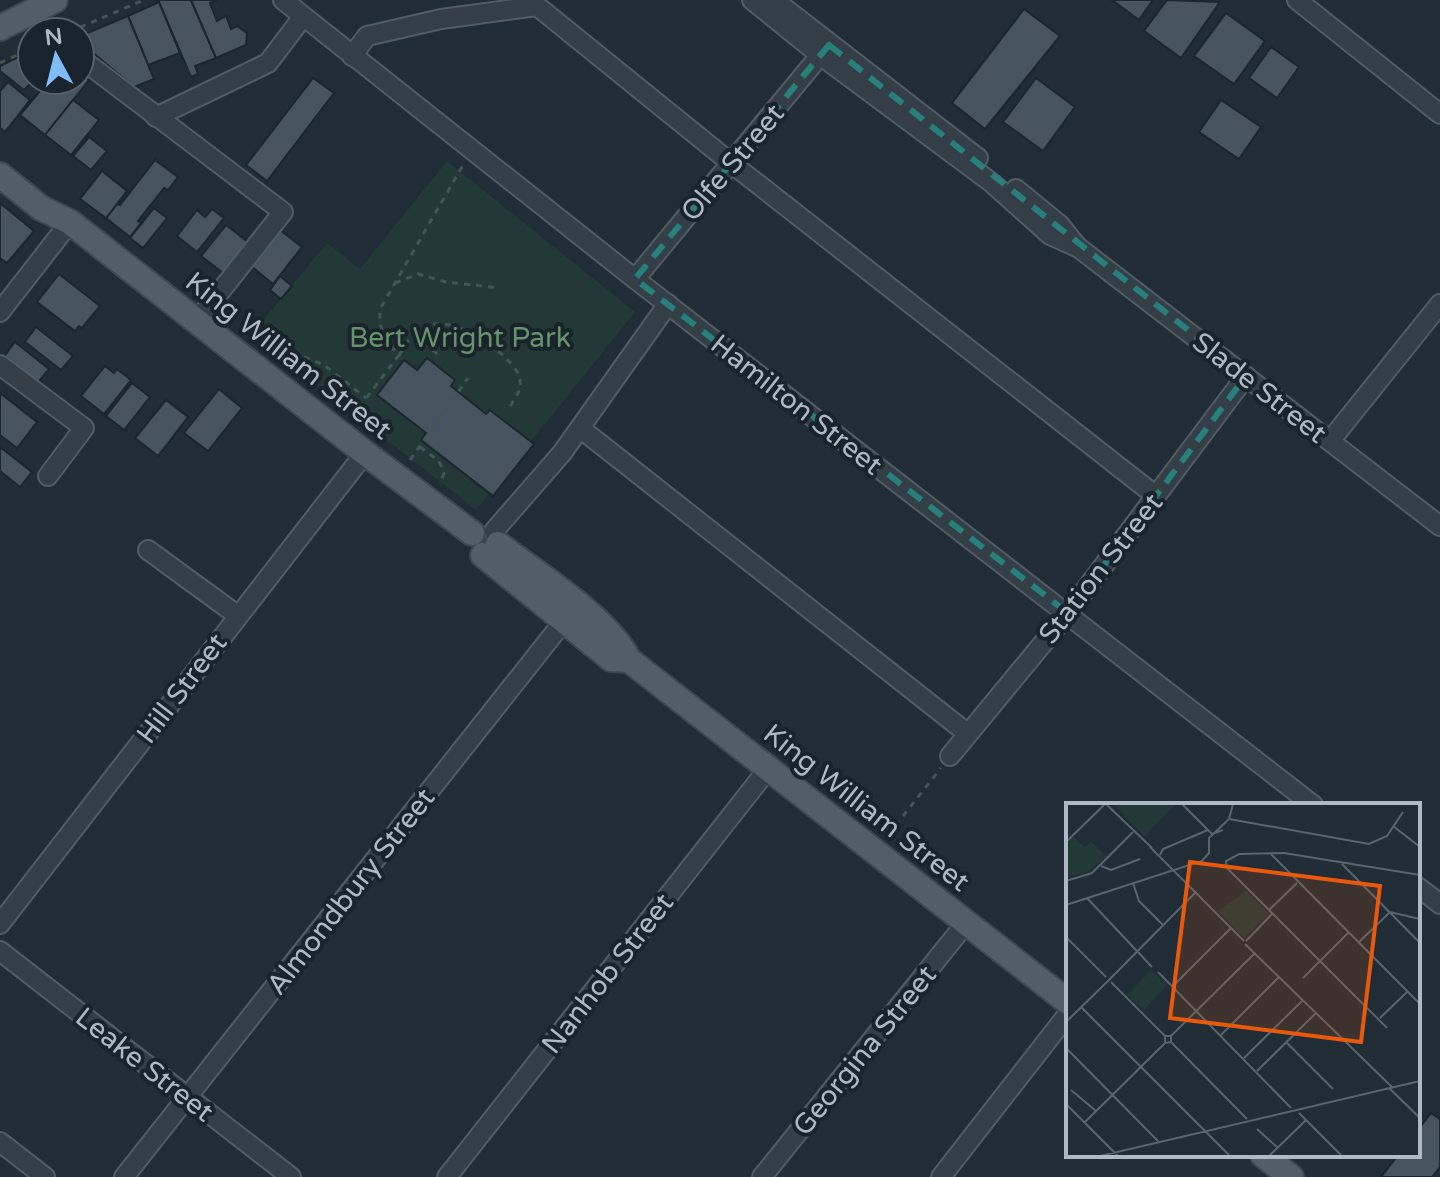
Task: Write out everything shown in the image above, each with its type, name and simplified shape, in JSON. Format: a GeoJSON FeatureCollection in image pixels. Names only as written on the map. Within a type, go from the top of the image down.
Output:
{"type":"FeatureCollection","features":[{"type":"Feature","properties":{"kind":"main road"},"geometry":{"type":"LineString","coordinates":[[0,28],[55,0]]}},
{"type":"Feature","properties":{"kind":"main road","name":"King William Street"},"geometry":{"type":"LineString","coordinates":[[0,155],[51,196],[70,222]]}},
{"type":"Feature","properties":{"kind":"main road","name":"King William Street"},"geometry":{"type":"LineString","coordinates":[[0,175],[41,208],[70,222],[365,453],[487,541],[571,613],[619,641],[629,660],[1066,1000]]}},
{"type":"Feature","properties":{"kind":"main road"},"geometry":{"type":"LineString","coordinates":[[1266,1157],[1291,1177]]}},
{"type":"Feature","properties":{"kind":"street","name":"Hamilton Street"},"geometry":{"type":"LineString","coordinates":[[283,0],[635,279],[1310,803]]}},
{"type":"Feature","properties":{"kind":"street","name":"Slade Street"},"geometry":{"type":"LineString","coordinates":[[752,0],[947,133],[1060,225],[1079,248],[1440,526]]}},
{"type":"Feature","properties":{"kind":"street","name":"Slade Street"},"geometry":{"type":"LineString","coordinates":[[774,0],[825,50]]}},
{"type":"Feature","properties":{"kind":"street"},"geometry":{"type":"LineString","coordinates":[[1297,0],[1440,114]]}},
{"type":"Feature","properties":{"kind":"street"},"geometry":{"type":"LineString","coordinates":[[352,56],[367,36],[441,19],[537,6],[731,163],[1156,496]]}},
{"type":"Feature","properties":{"kind":"street"},"geometry":{"type":"LineString","coordinates":[[156,117],[268,63],[302,18]]}},
{"type":"Feature","properties":{"kind":"street","name":"Olfe Street"},"geometry":{"type":"LineString","coordinates":[[635,279],[825,50]]}},
{"type":"Feature","properties":{"kind":"street"},"geometry":{"type":"LineString","coordinates":[[96,70],[283,212],[197,321]]}},
{"type":"Feature","properties":{"kind":"street"},"geometry":{"type":"LineString","coordinates":[[0,312],[70,222]]}},
{"type":"Feature","properties":{"kind":"street"},"geometry":{"type":"LineString","coordinates":[[487,541],[580,428],[668,304]]}},
{"type":"Feature","properties":{"kind":"street"},"geometry":{"type":"LineString","coordinates":[[1330,441],[1440,304]]}},
{"type":"Feature","properties":{"kind":"street"},"geometry":{"type":"LineString","coordinates":[[0,365],[84,428],[48,476]]}},
{"type":"Feature","properties":{"kind":"street","name":"Station Street"},"geometry":{"type":"LineString","coordinates":[[950,756],[1068,613],[1246,376]]}},
{"type":"Feature","properties":{"kind":"street"},"geometry":{"type":"LineString","coordinates":[[580,428],[967,733]]}},
{"type":"Feature","properties":{"kind":"street","name":"Hill Street"},"geometry":{"type":"LineString","coordinates":[[0,924],[365,453]]}},
{"type":"Feature","properties":{"kind":"street"},"geometry":{"type":"LineString","coordinates":[[148,550],[237,615]]}},
{"type":"Feature","properties":{"kind":"street","name":"Almondbury Street"},"geometry":{"type":"LineString","coordinates":[[124,1177],[571,613]]}},
{"type":"Feature","properties":{"kind":"street","name":"Nanhob Street"},"geometry":{"type":"LineString","coordinates":[[447,1177],[768,769]]}},
{"type":"Feature","properties":{"kind":"street"},"geometry":{"type":"LineString","coordinates":[[1420,889],[1440,904]]}},
{"type":"Feature","properties":{"kind":"street","name":"Georgina Street"},"geometry":{"type":"LineString","coordinates":[[762,1177],[966,923]]}},
{"type":"Feature","properties":{"kind":"street","name":"Leake Street"},"geometry":{"type":"LineString","coordinates":[[0,951],[291,1177]]}},
{"type":"Feature","properties":{"kind":"street"},"geometry":{"type":"LineString","coordinates":[[941,1177],[1066,1017]]}},
{"type":"Feature","properties":{"kind":"street"},"geometry":{"type":"LineString","coordinates":[[0,1142],[45,1177]]}},
{"type":"Feature","properties":{"kind":"path"},"geometry":{"type":"LineString","coordinates":[[96,20],[144,0]]}},
{"type":"Feature","properties":{"kind":"path"},"geometry":{"type":"LineString","coordinates":[[399,355],[384,340],[380,309],[472,150]]}},
{"type":"Feature","properties":{"kind":"path"},"geometry":{"type":"LineString","coordinates":[[395,283],[418,274],[446,282],[500,288]]}},
{"type":"Feature","properties":{"kind":"path"},"geometry":{"type":"LineString","coordinates":[[339,433],[413,335],[420,329],[446,323],[461,327],[488,344],[518,372],[521,388],[508,410]]}},
{"type":"Feature","properties":{"kind":"path"},"geometry":{"type":"LineString","coordinates":[[413,335],[439,355]]}},
{"type":"Feature","properties":{"kind":"path"},"geometry":{"type":"LineString","coordinates":[[261,344],[274,340],[324,365],[366,398]]}},
{"type":"Feature","properties":{"kind":"path"},"geometry":{"type":"LineString","coordinates":[[409,461],[468,378]]}},
{"type":"Feature","properties":{"kind":"path"},"geometry":{"type":"LineString","coordinates":[[420,447],[439,461],[444,473],[438,487]]}},
{"type":"Feature","properties":{"kind":"path"},"geometry":{"type":"LineString","coordinates":[[875,852],[950,756]]}},
{"type":"Feature","properties":{"kind":"highlighted area"},"geometry":{"type":"Polygon","coordinates":[[[829,45],[1246,376],[1068,613],[635,279],[829,45]]]}},
{"type":"Feature","properties":{"kind":"green space","name":"Bert Wright Park"},"geometry":{"type":"Polygon","coordinates":[[[447,161],[635,312],[476,510],[252,334],[327,243],[360,269],[447,161]]]}},
{"type":"Feature","properties":{"kind":"building"},"geometry":{"type":"Polygon","coordinates":[[[158,0],[191,0],[216,58],[195,66],[198,74],[191,77],[158,0]]]}},
{"type":"Feature","properties":{"kind":"building"},"geometry":{"type":"Polygon","coordinates":[[[191,0],[217,0],[210,3],[217,21],[226,16],[231,29],[237,26],[247,33],[246,45],[216,58],[191,0]]]}},
{"type":"Feature","properties":{"kind":"building"},"geometry":{"type":"Polygon","coordinates":[[[1112,0],[1153,0],[1139,20],[1112,0]]]}},
{"type":"Feature","properties":{"kind":"building"},"geometry":{"type":"Polygon","coordinates":[[[1167,0],[1220,2],[1181,58],[1144,31],[1167,0]]]}},
{"type":"Feature","properties":{"kind":"building"},"geometry":{"type":"Polygon","coordinates":[[[159,2],[180,53],[148,65],[128,16],[159,2]]]}},
{"type":"Feature","properties":{"kind":"building"},"geometry":{"type":"Polygon","coordinates":[[[1024,9],[1060,36],[985,129],[952,103],[1024,9]]]}},
{"type":"Feature","properties":{"kind":"building"},"geometry":{"type":"Polygon","coordinates":[[[1226,13],[1265,41],[1234,84],[1194,56],[1226,13]]]}},
{"type":"Feature","properties":{"kind":"building"},"geometry":{"type":"Polygon","coordinates":[[[128,16],[154,79],[134,87],[96,55],[96,29],[128,16]]]}},
{"type":"Feature","properties":{"kind":"building"},"geometry":{"type":"Polygon","coordinates":[[[1271,47],[1299,67],[1277,98],[1249,78],[1271,47]]]}},
{"type":"Feature","properties":{"kind":"building"},"geometry":{"type":"Polygon","coordinates":[[[16,58],[16,84],[0,71],[0,66],[16,58]]]}},
{"type":"Feature","properties":{"kind":"building"},"geometry":{"type":"Polygon","coordinates":[[[313,78],[334,93],[267,181],[246,165],[313,78]]]}},
{"type":"Feature","properties":{"kind":"building"},"geometry":{"type":"Polygon","coordinates":[[[1036,78],[1075,107],[1043,151],[1003,122],[1036,78]]]}},
{"type":"Feature","properties":{"kind":"building"},"geometry":{"type":"Polygon","coordinates":[[[8,82],[16,89],[16,96],[25,96],[30,100],[5,132],[0,128],[0,91],[8,82]]]}},
{"type":"Feature","properties":{"kind":"building"},"geometry":{"type":"Polygon","coordinates":[[[36,96],[76,96],[45,135],[20,115],[36,96]]]}},
{"type":"Feature","properties":{"kind":"building"},"geometry":{"type":"Polygon","coordinates":[[[73,100],[99,120],[71,155],[45,135],[73,100]]]}},
{"type":"Feature","properties":{"kind":"building"},"geometry":{"type":"Polygon","coordinates":[[[1221,100],[1261,127],[1239,159],[1199,132],[1221,100]]]}},
{"type":"Feature","properties":{"kind":"building"},"geometry":{"type":"Polygon","coordinates":[[[89,137],[107,151],[91,170],[73,156],[89,137]]]}},
{"type":"Feature","properties":{"kind":"building"},"geometry":{"type":"Polygon","coordinates":[[[155,160],[178,177],[168,190],[164,188],[138,221],[141,223],[130,237],[106,218],[155,160]]]}},
{"type":"Feature","properties":{"kind":"building"},"geometry":{"type":"Polygon","coordinates":[[[102,171],[127,191],[106,218],[80,199],[102,171]]]}},
{"type":"Feature","properties":{"kind":"building"},"geometry":{"type":"Polygon","coordinates":[[[0,203],[34,231],[7,263],[0,258],[0,203]]]}},
{"type":"Feature","properties":{"kind":"building"},"geometry":{"type":"Polygon","coordinates":[[[154,208],[167,218],[143,248],[130,238],[154,208]]]}},
{"type":"Feature","properties":{"kind":"building"},"geometry":{"type":"Polygon","coordinates":[[[212,209],[224,218],[197,252],[177,236],[197,210],[205,217],[212,209]]]}},
{"type":"Feature","properties":{"kind":"building"},"geometry":{"type":"Polygon","coordinates":[[[226,225],[248,242],[223,273],[201,256],[226,225]]]}},
{"type":"Feature","properties":{"kind":"building"},"geometry":{"type":"Polygon","coordinates":[[[280,230],[302,247],[273,284],[251,266],[280,230]]]}},
{"type":"Feature","properties":{"kind":"building"},"geometry":{"type":"Polygon","coordinates":[[[59,274],[100,306],[82,328],[79,326],[75,331],[37,302],[59,274]]]}},
{"type":"Feature","properties":{"kind":"building"},"geometry":{"type":"Polygon","coordinates":[[[280,276],[292,286],[281,299],[270,290],[280,276]]]}},
{"type":"Feature","properties":{"kind":"building"},"geometry":{"type":"Polygon","coordinates":[[[36,327],[73,356],[61,370],[25,342],[36,327]]]}},
{"type":"Feature","properties":{"kind":"building"},"geometry":{"type":"Polygon","coordinates":[[[15,342],[49,369],[36,385],[3,358],[15,342]]]}},
{"type":"Feature","properties":{"kind":"building"},"geometry":{"type":"Polygon","coordinates":[[[427,358],[455,380],[451,386],[486,414],[490,410],[534,444],[493,496],[421,440],[426,433],[377,395],[404,360],[417,370],[427,358]]]}},
{"type":"Feature","properties":{"kind":"building"},"geometry":{"type":"Polygon","coordinates":[[[105,366],[114,373],[117,369],[131,380],[104,414],[81,396],[105,366]]]}},
{"type":"Feature","properties":{"kind":"building"},"geometry":{"type":"Polygon","coordinates":[[[132,383],[150,397],[124,430],[106,416],[132,383]]]}},
{"type":"Feature","properties":{"kind":"building"},"geometry":{"type":"Polygon","coordinates":[[[219,389],[242,408],[208,451],[184,433],[219,389]]]}},
{"type":"Feature","properties":{"kind":"building"},"geometry":{"type":"Polygon","coordinates":[[[0,393],[37,422],[17,448],[0,435],[0,393]]]}},
{"type":"Feature","properties":{"kind":"building"},"geometry":{"type":"Polygon","coordinates":[[[166,400],[188,417],[158,456],[135,438],[166,400]]]}},
{"type":"Feature","properties":{"kind":"building"},"geometry":{"type":"Polygon","coordinates":[[[0,447],[32,472],[20,487],[0,471],[0,447]]]}},
{"type":"Feature","properties":{"kind":"building"},"geometry":{"type":"Polygon","coordinates":[[[1431,1113],[1440,1119],[1440,1167],[1432,1177],[1381,1177],[1396,1157],[1420,1157],[1420,1127],[1431,1113]]]}}]}
